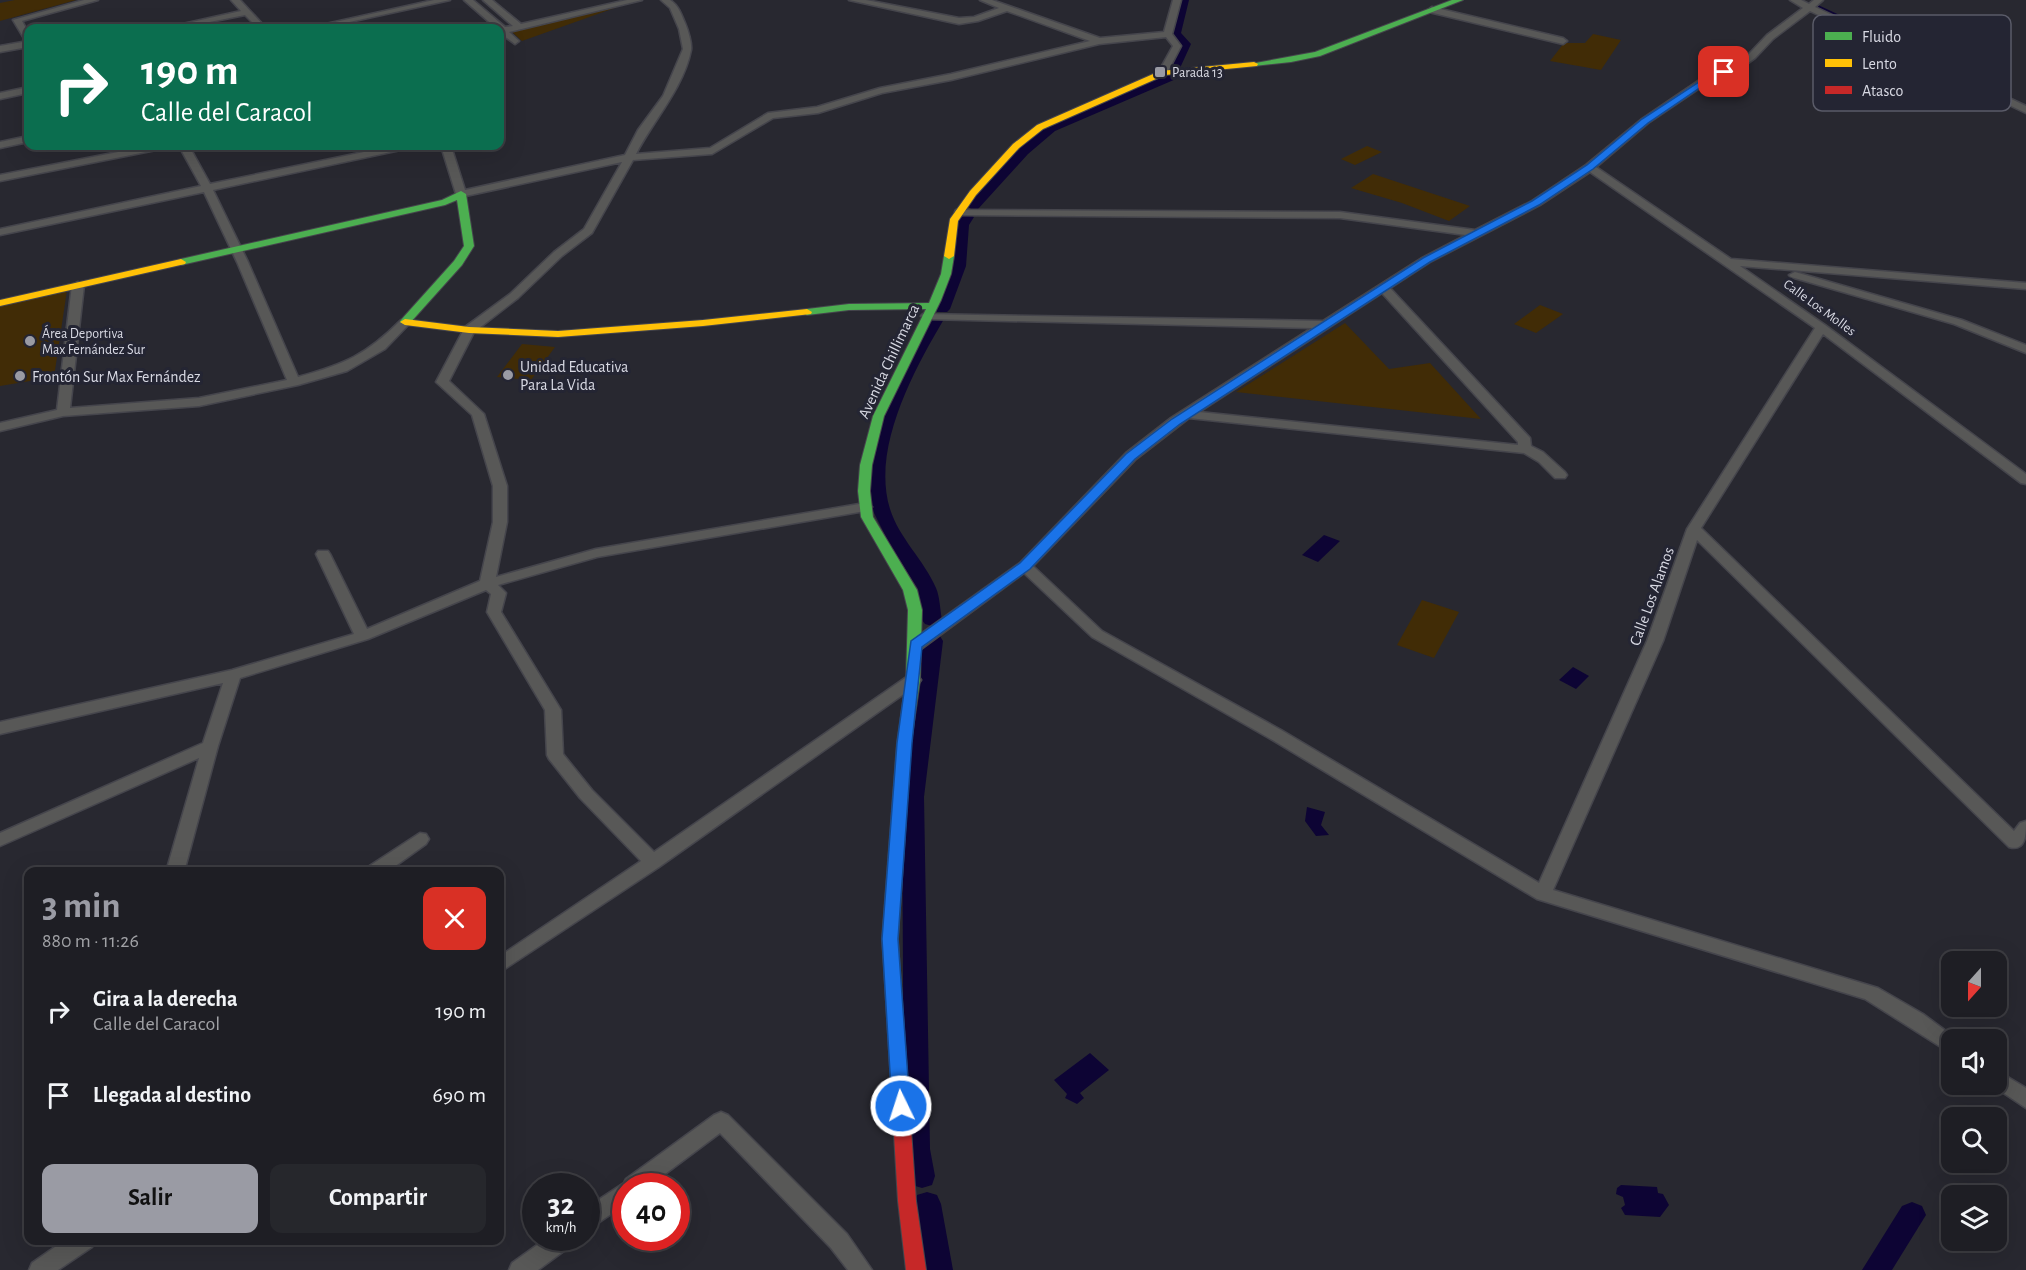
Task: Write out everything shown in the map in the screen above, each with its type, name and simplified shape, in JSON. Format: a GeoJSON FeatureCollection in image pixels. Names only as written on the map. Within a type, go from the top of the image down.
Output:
{"type":"FeatureCollection","features":[{"type":"Feature","properties":{"kind":"street"},"geometry":{"type":"LineString","coordinates":[[24,31],[17,20],[94,0]]}},
{"type":"Feature","properties":{"kind":"street"},"geometry":{"type":"LineString","coordinates":[[238,0],[258,24]]}},
{"type":"Feature","properties":{"kind":"street"},"geometry":{"type":"LineString","coordinates":[[331,24],[446,0]]}},
{"type":"Feature","properties":{"kind":"street"},"geometry":{"type":"LineString","coordinates":[[468,0],[494,24]]}},
{"type":"Feature","properties":{"kind":"street"},"geometry":{"type":"LineString","coordinates":[[487,0],[520,27]]}},
{"type":"Feature","properties":{"kind":"street"},"geometry":{"type":"LineString","coordinates":[[504,31],[638,0]]}},
{"type":"Feature","properties":{"kind":"street"},"geometry":{"type":"LineString","coordinates":[[488,584],[500,522],[500,486],[478,414],[442,382],[469,330],[514,296],[558,254],[588,231],[606,202],[643,130],[668,96],[687,49],[683,29],[674,7],[665,0]]}},
{"type":"Feature","properties":{"kind":"street"},"geometry":{"type":"LineString","coordinates":[[853,0],[959,21],[975,19],[1008,8]]}},
{"type":"Feature","properties":{"kind":"street"},"geometry":{"type":"LineString","coordinates":[[984,0],[1099,41]]}},
{"type":"Feature","properties":{"kind":"street"},"geometry":{"type":"LineString","coordinates":[[1168,34],[1177,0]]}},
{"type":"Feature","properties":{"kind":"street","name":"Avenida Chillimarca"},"geometry":{"type":"LineString","coordinates":[[916,1270],[907,1201],[890,939],[904,743],[916,645],[915,610],[910,590],[867,516],[865,507],[866,462],[875,420],[938,296],[949,260],[953,221],[983,181],[1016,146],[1040,128],[1163,73],[1291,60],[1317,54],[1459,0]]}},
{"type":"Feature","properties":{"kind":"street"},"geometry":{"type":"LineString","coordinates":[[1794,0],[1815,4],[1837,15]]}},
{"type":"Feature","properties":{"kind":"street"},"geometry":{"type":"LineString","coordinates":[[916,645],[1025,566],[1131,456],[1187,414],[1426,260],[1474,233],[1536,203],[1590,167],[1645,121],[1710,77],[1744,62],[1770,37],[1815,4]]}},
{"type":"Feature","properties":{"kind":"street"},"geometry":{"type":"LineString","coordinates":[[1432,10],[1563,41]]}},
{"type":"Feature","properties":{"kind":"street"},"geometry":{"type":"LineString","coordinates":[[188,24],[246,12]]}},
{"type":"Feature","properties":{"kind":"street"},"geometry":{"type":"LineString","coordinates":[[504,33],[515,41]]}},
{"type":"Feature","properties":{"kind":"street"},"geometry":{"type":"LineString","coordinates":[[0,303],[441,193],[461,194],[630,157],[712,151],[771,116],[818,110],[880,91],[951,77],[1099,41],[1168,34]]}},
{"type":"Feature","properties":{"kind":"street"},"geometry":{"type":"LineString","coordinates":[[1163,73],[1177,46],[1168,34]]}},
{"type":"Feature","properties":{"kind":"street"},"geometry":{"type":"LineString","coordinates":[[0,50],[24,45]]}},
{"type":"Feature","properties":{"kind":"street"},"geometry":{"type":"LineString","coordinates":[[0,96],[24,91]]}},
{"type":"Feature","properties":{"kind":"street"},"geometry":{"type":"LineString","coordinates":[[2011,102],[2026,110]]}},
{"type":"Feature","properties":{"kind":"street"},"geometry":{"type":"LineString","coordinates":[[0,145],[24,140]]}},
{"type":"Feature","properties":{"kind":"street"},"geometry":{"type":"LineString","coordinates":[[97,150],[100,157]]}},
{"type":"Feature","properties":{"kind":"street"},"geometry":{"type":"LineString","coordinates":[[0,178],[139,150]]}},
{"type":"Feature","properties":{"kind":"street"},"geometry":{"type":"LineString","coordinates":[[186,150],[208,188],[294,382]]}},
{"type":"Feature","properties":{"kind":"street"},"geometry":{"type":"LineString","coordinates":[[0,232],[386,150]]}},
{"type":"Feature","properties":{"kind":"street"},"geometry":{"type":"LineString","coordinates":[[0,427],[63,412],[199,402],[294,382],[344,368],[381,346],[458,263],[469,246],[461,194],[447,150]]}},
{"type":"Feature","properties":{"kind":"street","name":"Calle Los Molles"},"geometry":{"type":"LineString","coordinates":[[1590,167],[1821,327],[2026,480]]}},
{"type":"Feature","properties":{"kind":"street"},"geometry":{"type":"LineString","coordinates":[[960,212],[1340,215],[1474,233]]}},
{"type":"Feature","properties":{"kind":"street"},"geometry":{"type":"LineString","coordinates":[[0,292],[234,244]]}},
{"type":"Feature","properties":{"kind":"street"},"geometry":{"type":"LineString","coordinates":[[1730,262],[2026,286]]}},
{"type":"Feature","properties":{"kind":"street"},"geometry":{"type":"LineString","coordinates":[[1760,265],[1958,322],[2026,349]]}},
{"type":"Feature","properties":{"kind":"street"},"geometry":{"type":"LineString","coordinates":[[63,412],[78,285]]}},
{"type":"Feature","properties":{"kind":"street"},"geometry":{"type":"LineString","coordinates":[[1383,288],[1525,441],[1524,447]]}},
{"type":"Feature","properties":{"kind":"street"},"geometry":{"type":"LineString","coordinates":[[405,322],[469,330],[558,334],[704,323],[849,307],[1326,325]]}},
{"type":"Feature","properties":{"kind":"street","name":"Calle Los Alamos"},"geometry":{"type":"LineString","coordinates":[[1543,894],[1655,641],[1694,529],[1821,327]]}},
{"type":"Feature","properties":{"kind":"street"},"geometry":{"type":"LineString","coordinates":[[1187,414],[1512,449],[1524,447],[1535,451],[1560,475]]}},
{"type":"Feature","properties":{"kind":"street"},"geometry":{"type":"LineString","coordinates":[[0,728],[233,675],[363,636],[488,584],[596,553],[865,507]]}},
{"type":"Feature","properties":{"kind":"street"},"geometry":{"type":"LineString","coordinates":[[1694,529],[2015,842],[2026,827]]}},
{"type":"Feature","properties":{"kind":"street"},"geometry":{"type":"LineString","coordinates":[[322,555],[363,636]]}},
{"type":"Feature","properties":{"kind":"street"},"geometry":{"type":"LineString","coordinates":[[1025,566],[1097,634],[1275,734],[1543,894],[1870,993],[1916,1020],[1941,1038]]}},
{"type":"Feature","properties":{"kind":"street"},"geometry":{"type":"LineString","coordinates":[[488,584],[498,593],[494,612],[553,710],[555,755],[586,794],[653,862]]}},
{"type":"Feature","properties":{"kind":"street"},"geometry":{"type":"LineString","coordinates":[[176,867],[210,746],[233,675]]}},
{"type":"Feature","properties":{"kind":"street"},"geometry":{"type":"LineString","coordinates":[[504,962],[913,681]]}},
{"type":"Feature","properties":{"kind":"street"},"geometry":{"type":"LineString","coordinates":[[0,840],[210,746]]}},
{"type":"Feature","properties":{"kind":"street"},"geometry":{"type":"LineString","coordinates":[[381,867],[420,839]]}},
{"type":"Feature","properties":{"kind":"street"},"geometry":{"type":"LineString","coordinates":[[2007,1086],[2026,1099]]}},
{"type":"Feature","properties":{"kind":"street"},"geometry":{"type":"LineString","coordinates":[[651,1173],[721,1121],[839,1241],[861,1270]]}},
{"type":"Feature","properties":{"kind":"street"},"geometry":{"type":"LineString","coordinates":[[40,1270],[77,1245]]}},
{"type":"Feature","properties":{"kind":"street"},"geometry":{"type":"LineString","coordinates":[[520,1270],[546,1251]]}},
{"type":"Feature","properties":{"kind":"shaded area"},"geometry":{"type":"Polygon","coordinates":[[[15,0],[76,0],[0,21],[0,3],[15,0]]]}},
{"type":"Feature","properties":{"kind":"shaded area"},"geometry":{"type":"Polygon","coordinates":[[[623,5],[522,41],[512,32],[623,5]]]}},
{"type":"Feature","properties":{"kind":"shaded area"},"geometry":{"type":"Polygon","coordinates":[[[1593,34],[1621,40],[1601,70],[1550,61],[1564,43],[1585,43],[1593,34]]]}},
{"type":"Feature","properties":{"kind":"shaded area"},"geometry":{"type":"Polygon","coordinates":[[[1367,146],[1382,152],[1355,165],[1341,159],[1367,146]]]}},
{"type":"Feature","properties":{"kind":"shaded area"},"geometry":{"type":"Polygon","coordinates":[[[1373,174],[1470,206],[1449,221],[1402,203],[1351,188],[1373,174]]]}},
{"type":"Feature","properties":{"kind":"shaded area","name":"Área Deportiva Max Fernández Sur"},"geometry":{"type":"Polygon","coordinates":[[[67,290],[54,377],[0,386],[0,306],[67,290]]]}},
{"type":"Feature","properties":{"kind":"shaded area"},"geometry":{"type":"Polygon","coordinates":[[[1540,305],[1563,314],[1536,333],[1514,324],[1540,305]]]}},
{"type":"Feature","properties":{"kind":"shaded area"},"geometry":{"type":"Polygon","coordinates":[[[1345,323],[1389,369],[1430,363],[1481,419],[1236,392],[1345,323]]]}},
{"type":"Feature","properties":{"kind":"shaded area"},"geometry":{"type":"Polygon","coordinates":[[[522,344],[555,347],[531,380],[497,377],[522,344]]]}},
{"type":"Feature","properties":{"kind":"shaded area"},"geometry":{"type":"Polygon","coordinates":[[[1324,535],[1340,541],[1318,562],[1302,555],[1324,535]]]}},
{"type":"Feature","properties":{"kind":"shaded area"},"geometry":{"type":"Polygon","coordinates":[[[1422,600],[1459,612],[1434,658],[1397,645],[1422,600]]]}},
{"type":"Feature","properties":{"kind":"shaded area"},"geometry":{"type":"Polygon","coordinates":[[[1573,667],[1589,676],[1576,689],[1559,680],[1573,667]]]}},
{"type":"Feature","properties":{"kind":"shaded area"},"geometry":{"type":"Polygon","coordinates":[[[1307,807],[1325,812],[1321,825],[1329,835],[1316,836],[1305,821],[1307,807]]]}},
{"type":"Feature","properties":{"kind":"shaded area"},"geometry":{"type":"Polygon","coordinates":[[[1090,1053],[1109,1070],[1080,1093],[1084,1098],[1077,1104],[1065,1098],[1067,1094],[1054,1080],[1090,1053]]]}},
{"type":"Feature","properties":{"kind":"shaded area"},"geometry":{"type":"Polygon","coordinates":[[[1621,1185],[1657,1187],[1658,1193],[1663,1194],[1669,1205],[1660,1217],[1625,1215],[1621,1208],[1625,1205],[1623,1197],[1616,1194],[1617,1188],[1621,1185]]]}},
{"type":"Feature","properties":{"kind":"waterway"},"geometry":{"type":"LineString","coordinates":[[1174,68],[1185,44],[1175,34],[1184,0]]}},
{"type":"Feature","properties":{"kind":"waterway"},"geometry":{"type":"LineString","coordinates":[[1818,8],[1833,15]]}},
{"type":"Feature","properties":{"kind":"waterway"},"geometry":{"type":"LineString","coordinates":[[973,206],[1023,151],[1051,128],[1172,76]]}},
{"type":"Feature","properties":{"kind":"waterway"},"geometry":{"type":"LineString","coordinates":[[942,309],[959,266],[962,225],[967,217]]}},
{"type":"Feature","properties":{"kind":"waterway"},"geometry":{"type":"LineString","coordinates":[[932,620],[927,589],[898,543],[881,509],[875,472],[889,413],[915,355],[936,319]]}},
{"type":"Feature","properties":{"kind":"waterway"},"geometry":{"type":"LineString","coordinates":[[922,1176],[917,1149],[913,797],[933,641]]}},
{"type":"Feature","properties":{"kind":"waterway"},"geometry":{"type":"LineString","coordinates":[[927,1204],[939,1270]]}},
{"type":"Feature","properties":{"kind":"waterway"},"geometry":{"type":"LineString","coordinates":[[1876,1270],[1912,1215]]}},
{"type":"Feature","properties":{"kind":"traffic: fast"},"geometry":{"type":"LineString","coordinates":[[1254,64],[1291,60],[1317,54],[1459,0]]}},
{"type":"Feature","properties":{"kind":"traffic: fast"},"geometry":{"type":"LineString","coordinates":[[181,262],[445,202],[461,194]]}},
{"type":"Feature","properties":{"kind":"traffic: fast"},"geometry":{"type":"LineString","coordinates":[[405,322],[458,263],[469,246],[461,194]]}},
{"type":"Feature","properties":{"kind":"traffic: fast"},"geometry":{"type":"LineString","coordinates":[[893,986],[890,939],[904,743],[913,680],[915,610],[910,590],[867,517],[864,491],[866,465],[879,416],[900,369],[936,300],[946,274],[949,256]]}},
{"type":"Feature","properties":{"kind":"traffic: fast"},"geometry":{"type":"LineString","coordinates":[[807,312],[849,307],[932,306]]}},
{"type":"Feature","properties":{"kind":"traffic: slow"},"geometry":{"type":"LineString","coordinates":[[949,256],[953,221],[973,193],[1016,146],[1040,127],[1163,73],[1254,64]]}},
{"type":"Feature","properties":{"kind":"traffic: slow"},"geometry":{"type":"LineString","coordinates":[[0,303],[181,262]]}},
{"type":"Feature","properties":{"kind":"traffic: slow"},"geometry":{"type":"LineString","coordinates":[[405,322],[469,330],[558,334],[703,323],[807,312]]}},
{"type":"Feature","properties":{"kind":"traffic: jam"},"geometry":{"type":"LineString","coordinates":[[893,986],[907,1201],[916,1270]]}},
{"type":"Feature","properties":{"kind":"place","name":"Parada 13"},"geometry":{"type":"Point","coordinates":[1160,72]}},
{"type":"Feature","properties":{"kind":"place","name":"Área Deportiva Max Fernández Sur"},"geometry":{"type":"Point","coordinates":[30,341]}},
{"type":"Feature","properties":{"kind":"place","name":"Unidad Educativa Para La Vida"},"geometry":{"type":"Point","coordinates":[508,375]}},
{"type":"Feature","properties":{"kind":"place","name":"Frontón Sur Max Fernández"},"geometry":{"type":"Point","coordinates":[20,376]}},
{"type":"Feature","properties":{"kind":"route"},"geometry":{"type":"LineString","coordinates":[[901,1106],[890,939],[904,743],[916,645],[1025,566],[1131,456],[1176,421],[1426,260],[1474,233],[1536,203],[1590,167],[1645,121],[1710,77],[1724,72]]}}]}
